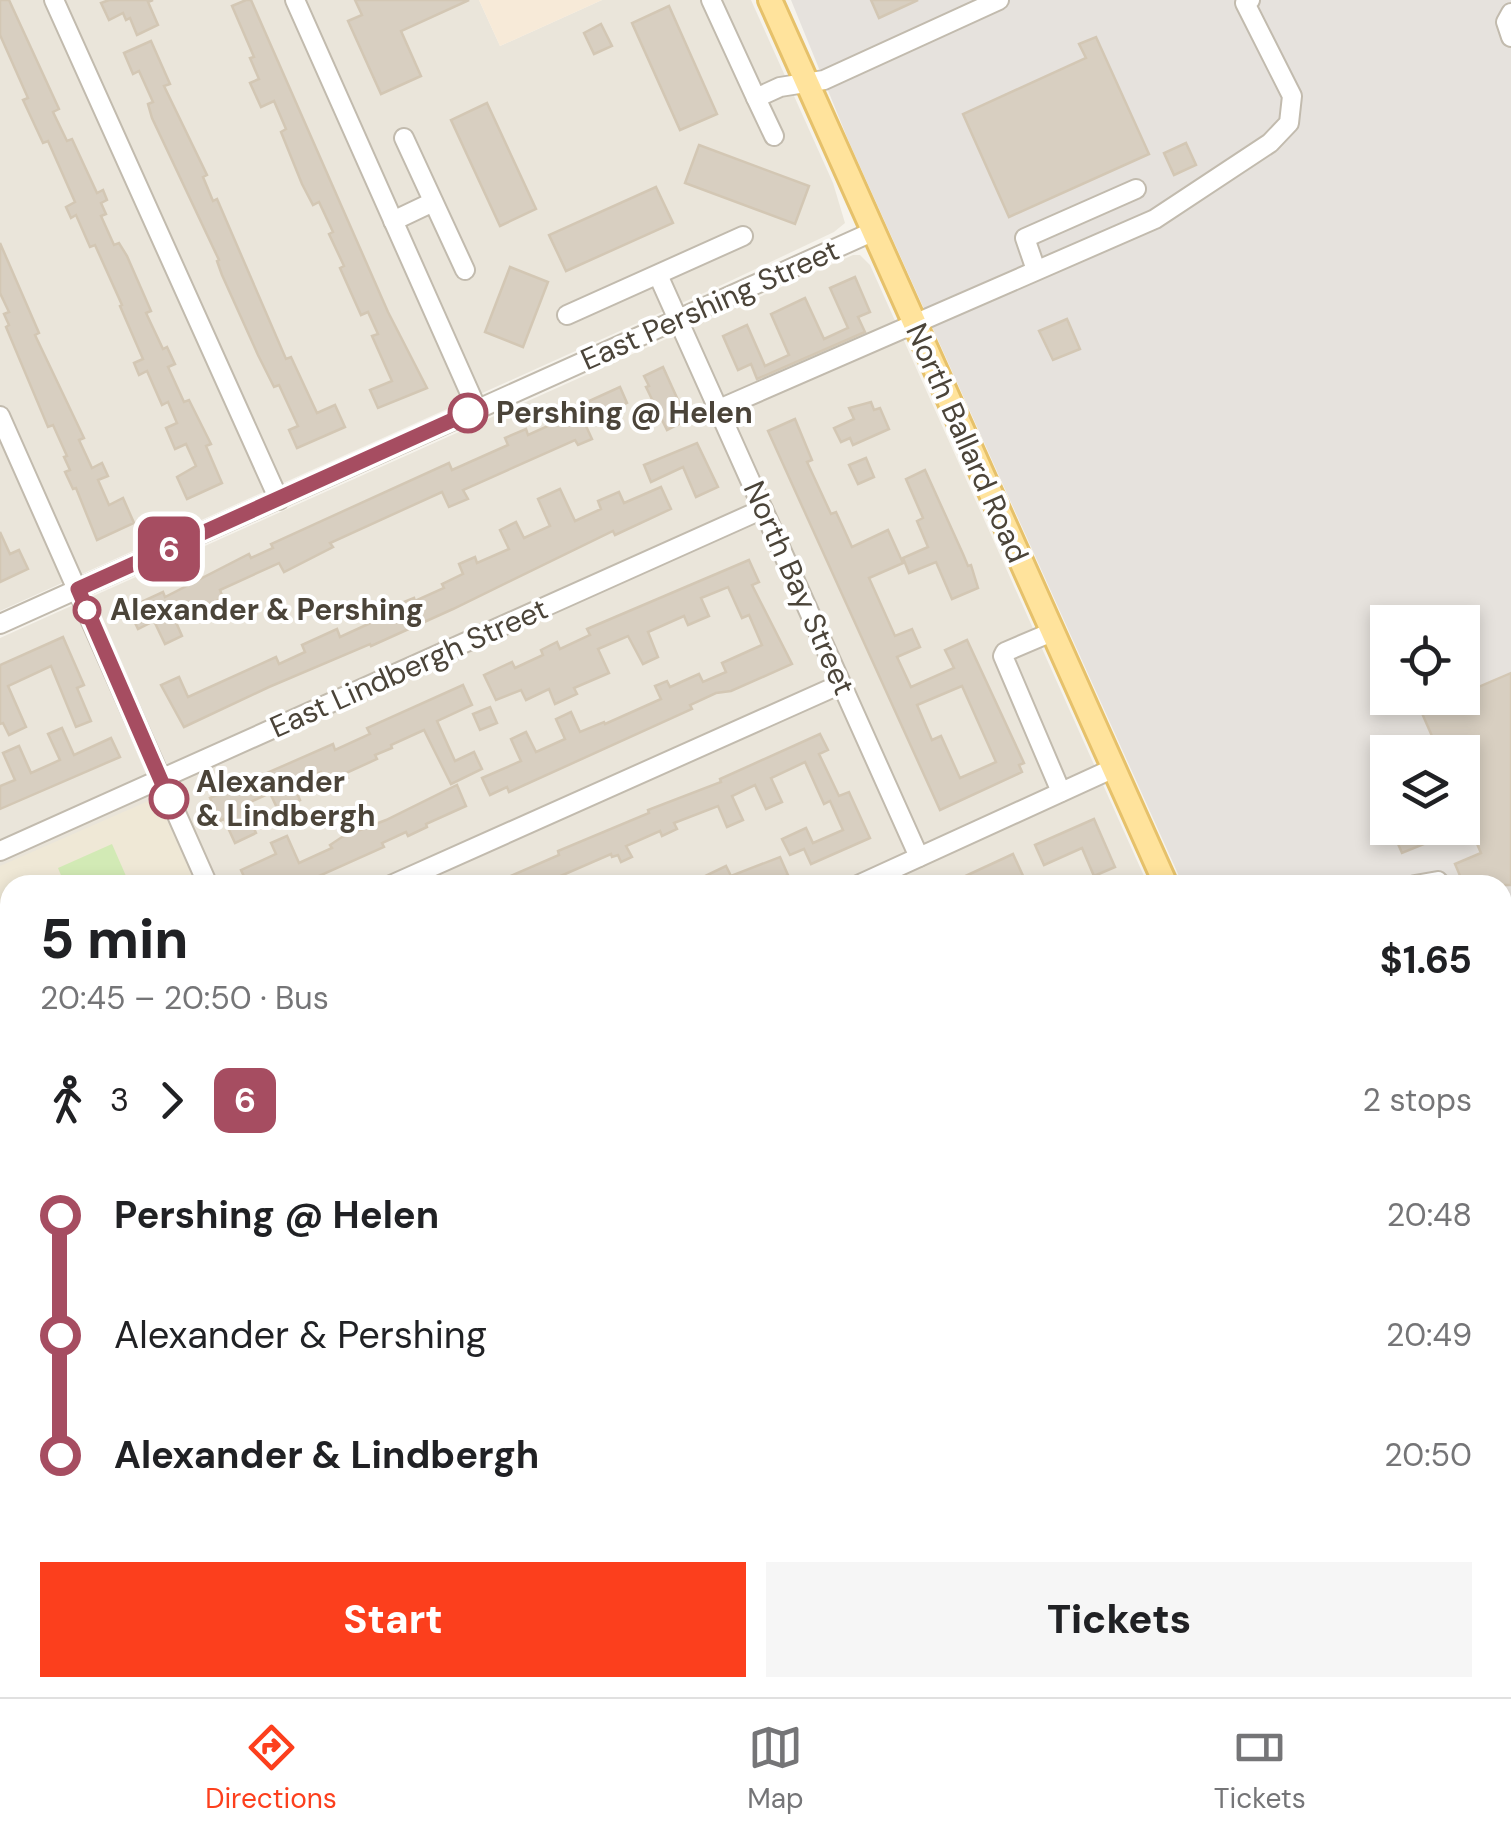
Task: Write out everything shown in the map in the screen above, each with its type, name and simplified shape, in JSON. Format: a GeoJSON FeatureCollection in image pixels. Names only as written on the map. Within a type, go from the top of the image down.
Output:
{"type":"FeatureCollection","features":[{"type":"Feature","properties":{"kind":"main road","name":"North Ballard Road"},"geometry":{"type":"LineString","coordinates":[[770,0],[1162,875]]}},
{"type":"Feature","properties":{"kind":"street"},"geometry":{"type":"LineString","coordinates":[[54,0],[279,500]]}},
{"type":"Feature","properties":{"kind":"street"},"geometry":{"type":"LineString","coordinates":[[296,0],[477,409]]}},
{"type":"Feature","properties":{"kind":"street"},"geometry":{"type":"LineString","coordinates":[[711,0],[774,136]]}},
{"type":"Feature","properties":{"kind":"street"},"geometry":{"type":"LineString","coordinates":[[756,98],[780,87],[824,80],[1000,0]]}},
{"type":"Feature","properties":{"kind":"street"},"geometry":{"type":"LineString","coordinates":[[719,409],[1155,219],[1270,143],[1289,122],[1292,96],[1245,3],[1250,0]]}},
{"type":"Feature","properties":{"kind":"street"},"geometry":{"type":"LineString","coordinates":[[1511,13],[1506,22],[1511,37]]}},
{"type":"Feature","properties":{"kind":"street"},"geometry":{"type":"LineString","coordinates":[[404,138],[465,270]]}},
{"type":"Feature","properties":{"kind":"street"},"geometry":{"type":"LineString","coordinates":[[1036,270],[1025,238],[1136,189]]}},
{"type":"Feature","properties":{"kind":"street"},"geometry":{"type":"LineString","coordinates":[[393,220],[434,202]]}},
{"type":"Feature","properties":{"kind":"street","name":"East Pershing Street"},"geometry":{"type":"LineString","coordinates":[[0,624],[872,232]]}},
{"type":"Feature","properties":{"kind":"street"},"geometry":{"type":"LineString","coordinates":[[567,315],[743,236]]}},
{"type":"Feature","properties":{"kind":"street","name":"North Bay Street"},"geometry":{"type":"LineString","coordinates":[[658,274],[919,857]]}},
{"type":"Feature","properties":{"kind":"street"},"geometry":{"type":"LineString","coordinates":[[0,416],[204,875]]}},
{"type":"Feature","properties":{"kind":"street","name":"East Lindbergh Street"},"geometry":{"type":"LineString","coordinates":[[0,851],[764,509]]}},
{"type":"Feature","properties":{"kind":"street"},"geometry":{"type":"LineString","coordinates":[[1052,632],[1003,656],[1061,792]]}},
{"type":"Feature","properties":{"kind":"street"},"geometry":{"type":"LineString","coordinates":[[413,875],[842,684]]}},
{"type":"Feature","properties":{"kind":"street"},"geometry":{"type":"LineString","coordinates":[[880,875],[1114,768]]}},
{"type":"Feature","properties":{"kind":"shaded area"},"geometry":{"type":"Polygon","coordinates":[[[0,0],[479,0],[500,46],[602,0],[751,0],[833,183],[845,223],[834,232],[726,283],[0,611],[0,0]]]}},
{"type":"Feature","properties":{"kind":"shaded area"},"geometry":{"type":"Polygon","coordinates":[[[479,0],[602,0],[500,46],[479,0]]]}},
{"type":"Feature","properties":{"kind":"shaded area"},"geometry":{"type":"Polygon","coordinates":[[[791,0],[1511,0],[1511,875],[1179,875],[849,142],[791,0]]]}},
{"type":"Feature","properties":{"kind":"shaded area"},"geometry":{"type":"Polygon","coordinates":[[[860,255],[870,265],[1144,875],[0,875],[0,638],[860,255]]]}},
{"type":"Feature","properties":{"kind":"shaded area"},"geometry":{"type":"Polygon","coordinates":[[[153,799],[160,805],[192,875],[0,875],[0,866],[153,799]]]}},
{"type":"Feature","properties":{"kind":"green space"},"geometry":{"type":"Polygon","coordinates":[[[112,844],[126,875],[61,875],[58,868],[112,844]]]}},
{"type":"Feature","properties":{"kind":"building"},"geometry":{"type":"Polygon","coordinates":[[[0,0],[9,0],[59,109],[53,112],[67,141],[72,139],[97,193],[103,190],[107,200],[101,203],[106,214],[101,216],[114,245],[119,243],[127,256],[151,311],[146,313],[163,349],[167,347],[175,364],[168,367],[184,402],[189,400],[211,444],[206,446],[222,483],[187,499],[177,477],[196,466],[186,444],[175,449],[166,428],[177,423],[168,402],[162,405],[147,371],[139,375],[134,363],[143,359],[122,305],[95,245],[90,247],[76,215],[71,218],[66,207],[75,202],[48,141],[43,143],[23,100],[28,98],[0,35],[0,0]]]}},
{"type":"Feature","properties":{"kind":"building"},"geometry":{"type":"Polygon","coordinates":[[[153,0],[148,2],[158,25],[137,35],[130,18],[126,20],[123,13],[109,20],[101,3],[153,0]]]}},
{"type":"Feature","properties":{"kind":"building"},"geometry":{"type":"Polygon","coordinates":[[[251,0],[388,312],[427,388],[378,408],[370,390],[392,381],[372,336],[378,334],[368,312],[361,315],[340,268],[344,266],[319,202],[313,205],[302,184],[281,132],[286,129],[274,101],[261,107],[250,83],[259,79],[250,58],[254,57],[232,6],[251,0]]]}},
{"type":"Feature","properties":{"kind":"building"},"geometry":{"type":"Polygon","coordinates":[[[355,0],[469,0],[401,31],[421,76],[381,94],[348,21],[362,15],[355,0]]]}},
{"type":"Feature","properties":{"kind":"building"},"geometry":{"type":"Polygon","coordinates":[[[871,0],[918,0],[879,18],[871,0]]]}},
{"type":"Feature","properties":{"kind":"building"},"geometry":{"type":"Polygon","coordinates":[[[669,6],[717,114],[680,130],[632,23],[669,6]]]}},
{"type":"Feature","properties":{"kind":"building"},"geometry":{"type":"Polygon","coordinates":[[[601,24],[612,46],[594,54],[584,33],[601,24]]]}},
{"type":"Feature","properties":{"kind":"building"},"geometry":{"type":"Polygon","coordinates":[[[1096,37],[1149,154],[1009,217],[963,114],[1086,58],[1079,44],[1096,37]]]}},
{"type":"Feature","properties":{"kind":"building"},"geometry":{"type":"Polygon","coordinates":[[[151,41],[170,84],[164,86],[286,359],[291,357],[317,413],[335,405],[345,427],[297,448],[289,430],[298,426],[279,385],[274,387],[258,355],[219,260],[152,118],[148,104],[153,102],[139,71],[133,74],[124,53],[151,41]]]}},
{"type":"Feature","properties":{"kind":"building"},"geometry":{"type":"Polygon","coordinates":[[[487,103],[536,209],[500,226],[451,120],[487,103]]]}},
{"type":"Feature","properties":{"kind":"building"},"geometry":{"type":"Polygon","coordinates":[[[1186,143],[1196,165],[1174,175],[1164,153],[1186,143]]]}},
{"type":"Feature","properties":{"kind":"building"},"geometry":{"type":"Polygon","coordinates":[[[699,145],[809,186],[795,224],[685,183],[699,145]]]}},
{"type":"Feature","properties":{"kind":"building"},"geometry":{"type":"Polygon","coordinates":[[[656,187],[673,223],[566,271],[549,235],[656,187]]]}},
{"type":"Feature","properties":{"kind":"building"},"geometry":{"type":"Polygon","coordinates":[[[0,243],[39,333],[35,335],[84,438],[79,440],[92,468],[102,463],[108,476],[98,480],[109,505],[123,498],[134,523],[97,540],[76,488],[73,489],[65,472],[70,470],[64,457],[67,456],[53,425],[48,427],[6,327],[9,325],[4,314],[9,312],[0,293],[0,243]]]}},
{"type":"Feature","properties":{"kind":"building"},"geometry":{"type":"Polygon","coordinates":[[[510,267],[548,282],[523,347],[485,332],[510,267]]]}},
{"type":"Feature","properties":{"kind":"building"},"geometry":{"type":"Polygon","coordinates":[[[855,277],[870,312],[858,317],[865,332],[757,379],[751,364],[738,370],[723,336],[747,325],[765,366],[789,355],[771,314],[805,298],[824,339],[848,328],[830,288],[855,277]]]}},
{"type":"Feature","properties":{"kind":"building"},"geometry":{"type":"Polygon","coordinates":[[[1067,319],[1080,349],[1053,360],[1039,331],[1067,319]]]}},
{"type":"Feature","properties":{"kind":"building"},"geometry":{"type":"Polygon","coordinates":[[[663,367],[687,420],[667,430],[644,376],[663,367]]]}},
{"type":"Feature","properties":{"kind":"building"},"geometry":{"type":"Polygon","coordinates":[[[620,387],[627,403],[586,426],[592,439],[578,445],[575,440],[463,490],[468,499],[449,507],[442,492],[330,543],[333,547],[284,572],[279,563],[220,590],[223,598],[175,620],[182,636],[165,644],[154,621],[138,629],[128,608],[163,592],[165,597],[249,554],[251,558],[273,548],[271,544],[449,463],[452,470],[508,445],[505,438],[526,429],[528,435],[559,421],[556,416],[620,387]]]}},
{"type":"Feature","properties":{"kind":"building"},"geometry":{"type":"Polygon","coordinates":[[[871,402],[874,410],[880,408],[889,429],[853,445],[850,438],[841,442],[834,428],[854,419],[849,408],[871,402]]]}},
{"type":"Feature","properties":{"kind":"building"},"geometry":{"type":"Polygon","coordinates":[[[795,419],[812,460],[807,462],[831,514],[836,512],[852,547],[888,530],[903,563],[869,578],[895,636],[912,629],[920,647],[897,657],[911,687],[954,668],[945,650],[967,640],[1024,763],[1019,765],[1022,772],[940,810],[768,431],[795,419]],[[962,686],[917,705],[932,740],[941,736],[960,778],[996,762],[962,686]]]}},
{"type":"Feature","properties":{"kind":"building"},"geometry":{"type":"Polygon","coordinates":[[[697,443],[718,487],[696,497],[683,467],[651,482],[644,465],[697,443]]]}},
{"type":"Feature","properties":{"kind":"building"},"geometry":{"type":"Polygon","coordinates":[[[866,458],[874,477],[858,484],[849,465],[866,458]]]}},
{"type":"Feature","properties":{"kind":"building"},"geometry":{"type":"Polygon","coordinates":[[[925,470],[968,566],[971,565],[978,588],[952,599],[936,562],[909,573],[903,558],[928,547],[917,521],[923,518],[906,479],[925,470]]]}},
{"type":"Feature","properties":{"kind":"building"},"geometry":{"type":"Polygon","coordinates":[[[661,487],[671,509],[615,535],[613,531],[453,609],[184,727],[161,685],[179,677],[188,697],[276,657],[279,664],[305,652],[302,645],[337,629],[340,637],[401,609],[399,604],[444,588],[442,584],[463,574],[459,564],[475,557],[477,563],[509,549],[500,530],[516,522],[524,538],[550,526],[538,499],[560,489],[575,521],[601,509],[598,501],[619,492],[624,503],[661,487]]]}},
{"type":"Feature","properties":{"kind":"building"},"geometry":{"type":"Polygon","coordinates":[[[0,532],[10,554],[19,550],[28,569],[0,582],[0,532]]]}},
{"type":"Feature","properties":{"kind":"building"},"geometry":{"type":"Polygon","coordinates":[[[749,560],[759,582],[752,585],[792,664],[731,691],[716,693],[690,705],[692,709],[509,792],[507,787],[490,795],[482,778],[521,761],[511,739],[526,732],[536,752],[565,739],[556,719],[571,712],[580,732],[605,724],[661,699],[655,686],[667,681],[670,687],[699,674],[703,682],[726,672],[722,663],[762,645],[749,615],[742,618],[728,587],[701,598],[709,616],[688,625],[684,616],[648,632],[658,657],[643,664],[628,636],[598,649],[609,673],[574,688],[577,694],[555,704],[549,689],[526,700],[521,690],[496,700],[484,675],[512,662],[515,668],[543,655],[541,650],[557,642],[560,649],[590,635],[587,629],[749,560]]]}},
{"type":"Feature","properties":{"kind":"building"},"geometry":{"type":"Polygon","coordinates":[[[63,637],[84,685],[77,688],[91,721],[76,727],[51,666],[8,686],[26,727],[9,735],[0,724],[0,665],[63,637]]]}},
{"type":"Feature","properties":{"kind":"building"},"geometry":{"type":"Polygon","coordinates":[[[1511,673],[1511,875],[1460,875],[1455,864],[1481,853],[1478,845],[1480,735],[1432,735],[1423,715],[1480,715],[1480,686],[1511,673]]]}},
{"type":"Feature","properties":{"kind":"building"},"geometry":{"type":"Polygon","coordinates":[[[463,685],[472,705],[437,721],[455,761],[474,752],[482,769],[451,784],[424,730],[391,745],[392,748],[375,755],[377,759],[346,773],[348,778],[328,788],[321,772],[293,784],[300,800],[278,810],[270,793],[244,805],[256,833],[235,843],[224,819],[220,821],[210,798],[333,744],[335,750],[370,734],[367,728],[463,685]]]}},
{"type":"Feature","properties":{"kind":"building"},"geometry":{"type":"Polygon","coordinates":[[[490,707],[497,723],[480,730],[473,714],[490,707]]]}},
{"type":"Feature","properties":{"kind":"building"},"geometry":{"type":"Polygon","coordinates":[[[62,728],[74,755],[111,738],[120,757],[0,809],[0,786],[15,780],[3,753],[19,746],[31,773],[60,760],[48,734],[62,728]]]}},
{"type":"Feature","properties":{"kind":"building"},"geometry":{"type":"Polygon","coordinates":[[[820,734],[828,750],[819,754],[839,796],[849,792],[870,838],[811,864],[804,849],[790,855],[782,839],[806,828],[813,843],[843,830],[830,801],[824,804],[805,762],[771,778],[782,802],[766,809],[755,785],[732,796],[743,820],[727,827],[718,806],[674,823],[677,829],[662,836],[660,831],[626,846],[632,857],[621,862],[618,855],[611,854],[563,875],[513,875],[559,855],[558,851],[649,813],[648,810],[721,782],[720,779],[820,734]]]}},
{"type":"Feature","properties":{"kind":"building"},"geometry":{"type":"Polygon","coordinates":[[[457,785],[466,806],[321,875],[243,875],[241,870],[276,854],[271,843],[287,836],[299,863],[332,848],[330,845],[342,837],[457,785]]]}},
{"type":"Feature","properties":{"kind":"building"},"geometry":{"type":"Polygon","coordinates":[[[1094,819],[1115,867],[1094,875],[1082,848],[1044,865],[1035,845],[1094,819]]]}},
{"type":"Feature","properties":{"kind":"building"},"geometry":{"type":"Polygon","coordinates":[[[1398,845],[1421,845],[1402,853],[1398,845]]]}},
{"type":"Feature","properties":{"kind":"building"},"geometry":{"type":"Polygon","coordinates":[[[1013,854],[1023,875],[968,875],[1013,854]]]}},
{"type":"Feature","properties":{"kind":"building"},"geometry":{"type":"Polygon","coordinates":[[[780,857],[788,875],[734,875],[780,857]]]}},
{"type":"Feature","properties":{"kind":"building"},"geometry":{"type":"Polygon","coordinates":[[[726,866],[730,875],[707,875],[726,866]]]}},
{"type":"Feature","properties":{"kind":"bus line","name":"6"},"geometry":{"type":"LineString","coordinates":[[169,799],[78,589],[468,413]]}},
{"type":"Feature","properties":{"kind":"place","name":"Pershing @ Helen"},"geometry":{"type":"Point","coordinates":[468,413]}},
{"type":"Feature","properties":{"kind":"place","name":"Alexander & Pershing"},"geometry":{"type":"Point","coordinates":[87,610]}},
{"type":"Feature","properties":{"kind":"place","name":"Alexander & Lindbergh"},"geometry":{"type":"Point","coordinates":[169,799]}}]}
